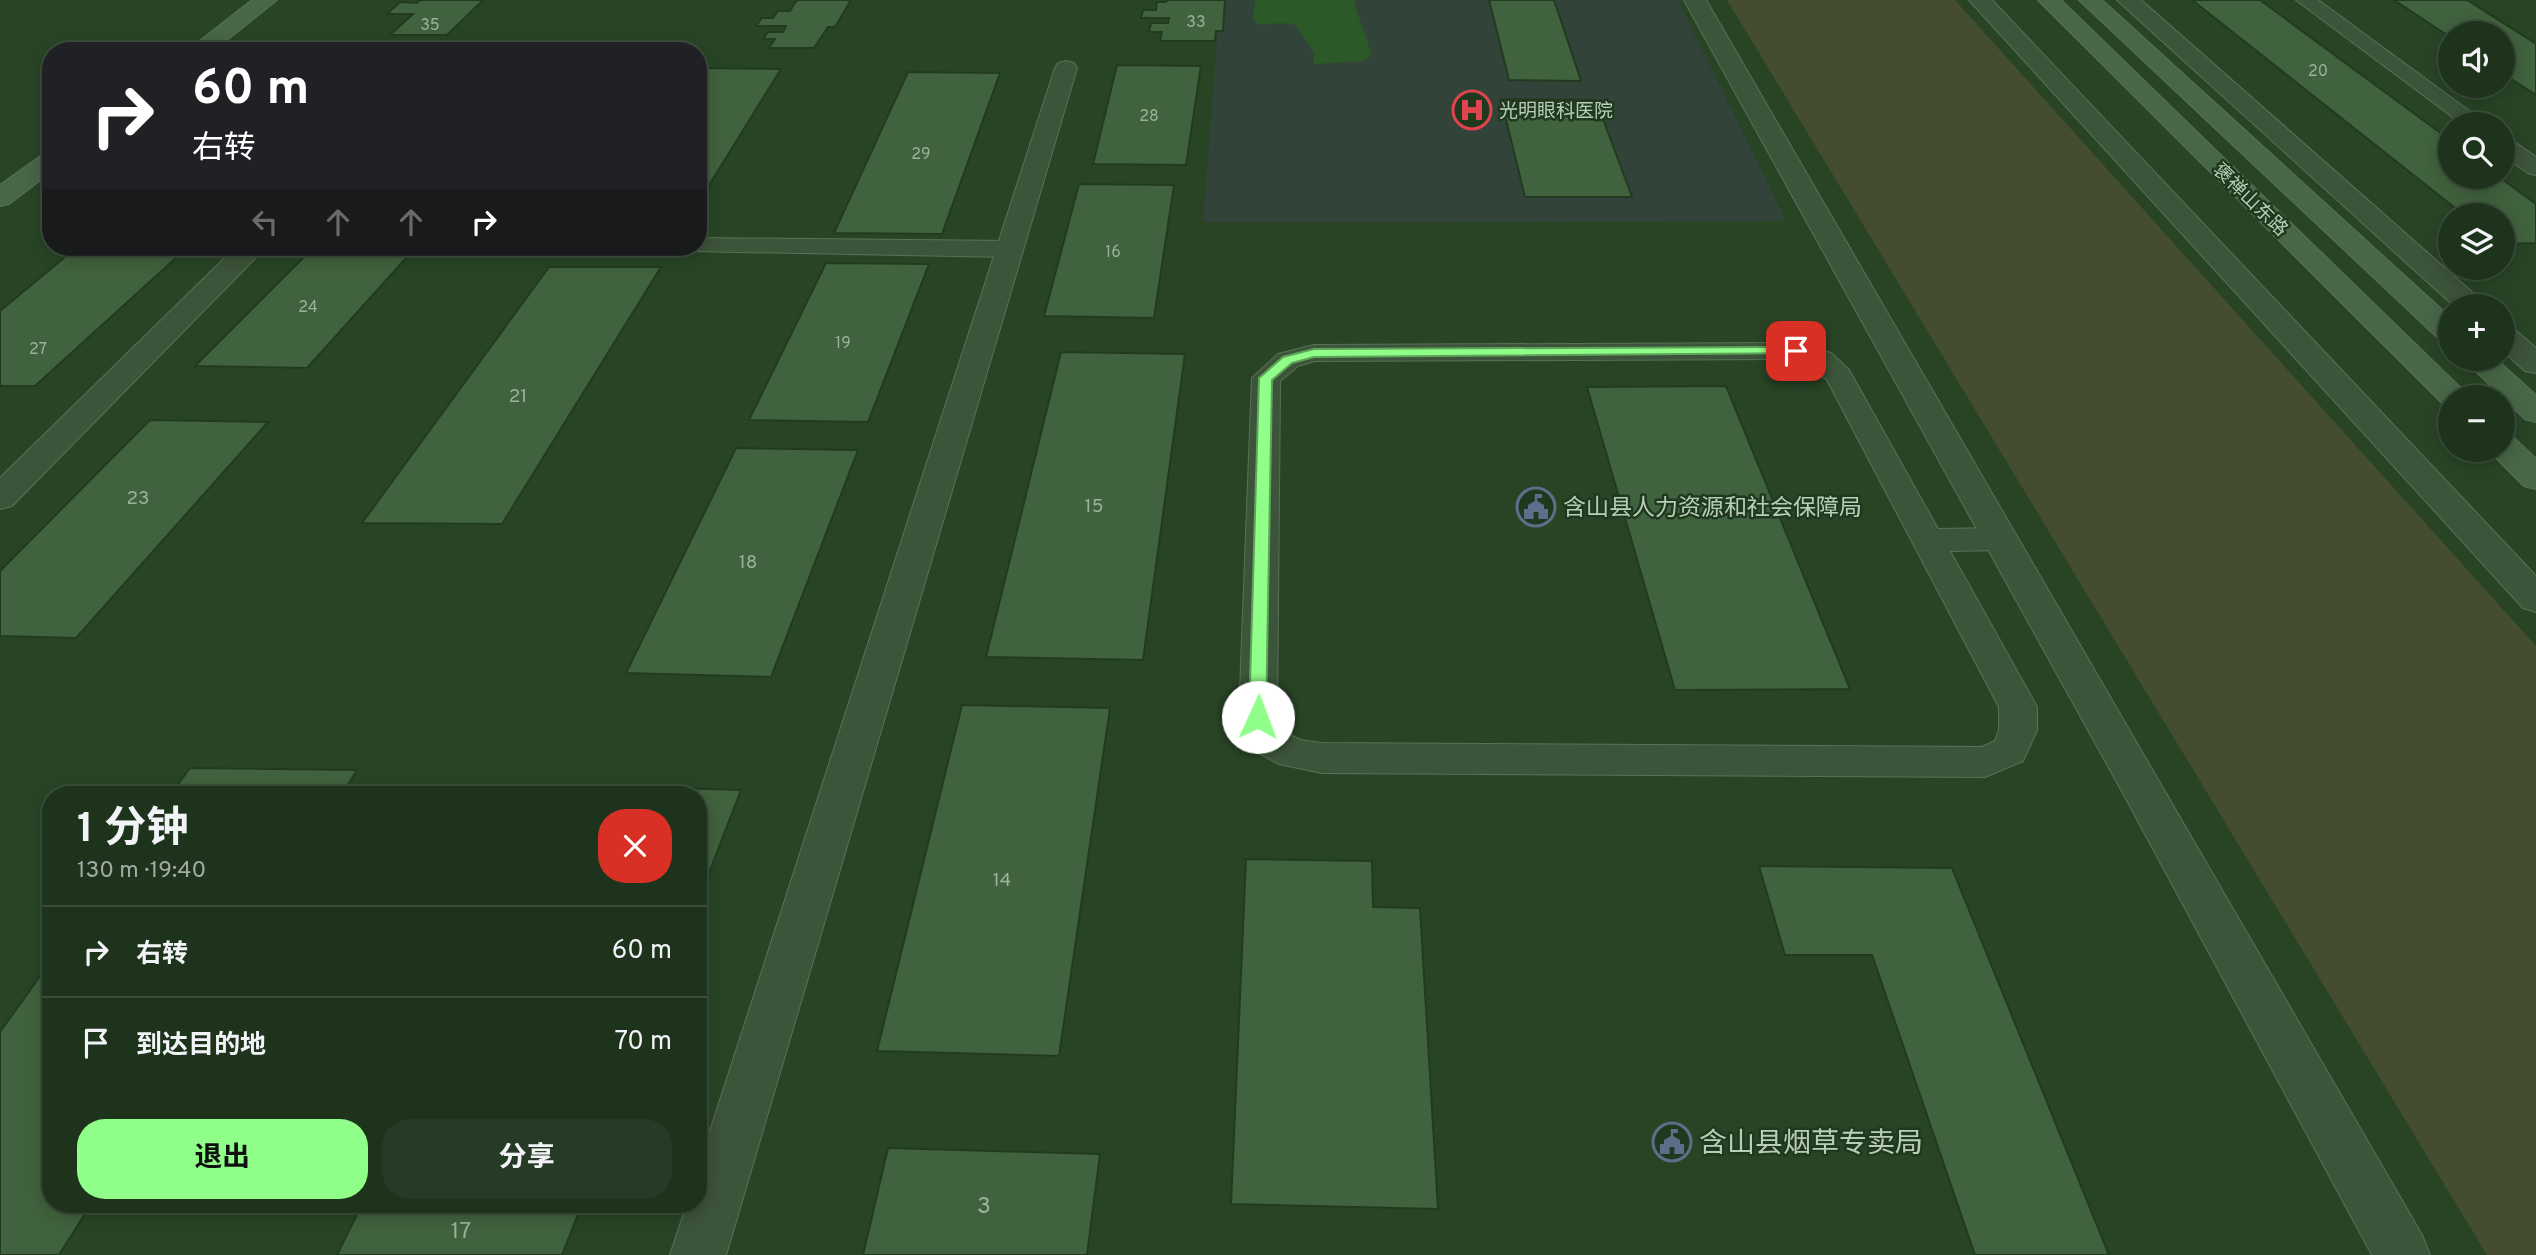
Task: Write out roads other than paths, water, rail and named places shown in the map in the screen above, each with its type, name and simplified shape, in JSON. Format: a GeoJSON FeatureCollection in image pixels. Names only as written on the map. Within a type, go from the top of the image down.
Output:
{"type":"FeatureCollection","features":[{"type":"Feature","properties":{"kind":"main road"},"geometry":{"type":"LineString","coordinates":[[210,42],[266,0]]}},
{"type":"Feature","properties":{"kind":"main road","name":"褒禅山东路"},"geometry":{"type":"LineString","coordinates":[[2049,0],[2442,385]]}},
{"type":"Feature","properties":{"kind":"main road","name":"褒禅山东路"},"geometry":{"type":"LineString","coordinates":[[2090,0],[2438,322]]}},
{"type":"Feature","properties":{"kind":"main road"},"geometry":{"type":"LineString","coordinates":[[0,198],[42,167]]}},
{"type":"Feature","properties":{"kind":"main road"},"geometry":{"type":"LineString","coordinates":[[2491,371],[2536,412]]}},
{"type":"Feature","properties":{"kind":"main road"},"geometry":{"type":"LineString","coordinates":[[2515,458],[2536,478]]}},
{"type":"Feature","properties":{"kind":"street"},"geometry":{"type":"LineString","coordinates":[[1695,0],[2402,1255]]}},
{"type":"Feature","properties":{"kind":"street"},"geometry":{"type":"LineString","coordinates":[[1980,0],[2536,599]]}},
{"type":"Feature","properties":{"kind":"street"},"geometry":{"type":"LineString","coordinates":[[2128,0],[2459,294]]}},
{"type":"Feature","properties":{"kind":"street"},"geometry":{"type":"LineString","coordinates":[[698,1255],[1066,68]]}},
{"type":"Feature","properties":{"kind":"street"},"geometry":{"type":"LineString","coordinates":[[0,498],[243,256]]}},
{"type":"Feature","properties":{"kind":"street"},"geometry":{"type":"LineString","coordinates":[[2515,345],[2536,364]]}},
{"type":"Feature","properties":{"kind":"lane"},"geometry":{"type":"LineString","coordinates":[[2306,0],[2460,112]]}},
{"type":"Feature","properties":{"kind":"lane"},"geometry":{"type":"LineString","coordinates":[[2515,144],[2536,144]]}},
{"type":"Feature","properties":{"kind":"lane"},"geometry":{"type":"LineString","coordinates":[[2515,153],[2536,168]]}},
{"type":"Feature","properties":{"kind":"lane"},"geometry":{"type":"LineString","coordinates":[[707,246],[1010,250]]}},
{"type":"Feature","properties":{"kind":"lane"},"geometry":{"type":"LineString","coordinates":[[1796,351],[1821,359],[1839,376],[1928,540],[2018,707],[2018,730],[2010,751],[1985,762],[1322,758],[1293,754],[1266,740],[1258,717],[1266,378],[1288,360],[1314,353],[1796,351]]}},
{"type":"Feature","properties":{"kind":"lane"},"geometry":{"type":"LineString","coordinates":[[1928,540],[2000,539]]}},
{"type":"Feature","properties":{"kind":"place","name":"光明眼科医院"},"geometry":{"type":"Point","coordinates":[1472,110]}},
{"type":"Feature","properties":{"kind":"place","name":"含山县人力资源和社会保障局"},"geometry":{"type":"Point","coordinates":[1536,507]}},
{"type":"Feature","properties":{"kind":"place","name":"含山县烟草专卖局"},"geometry":{"type":"Point","coordinates":[1672,1142]}}]}
